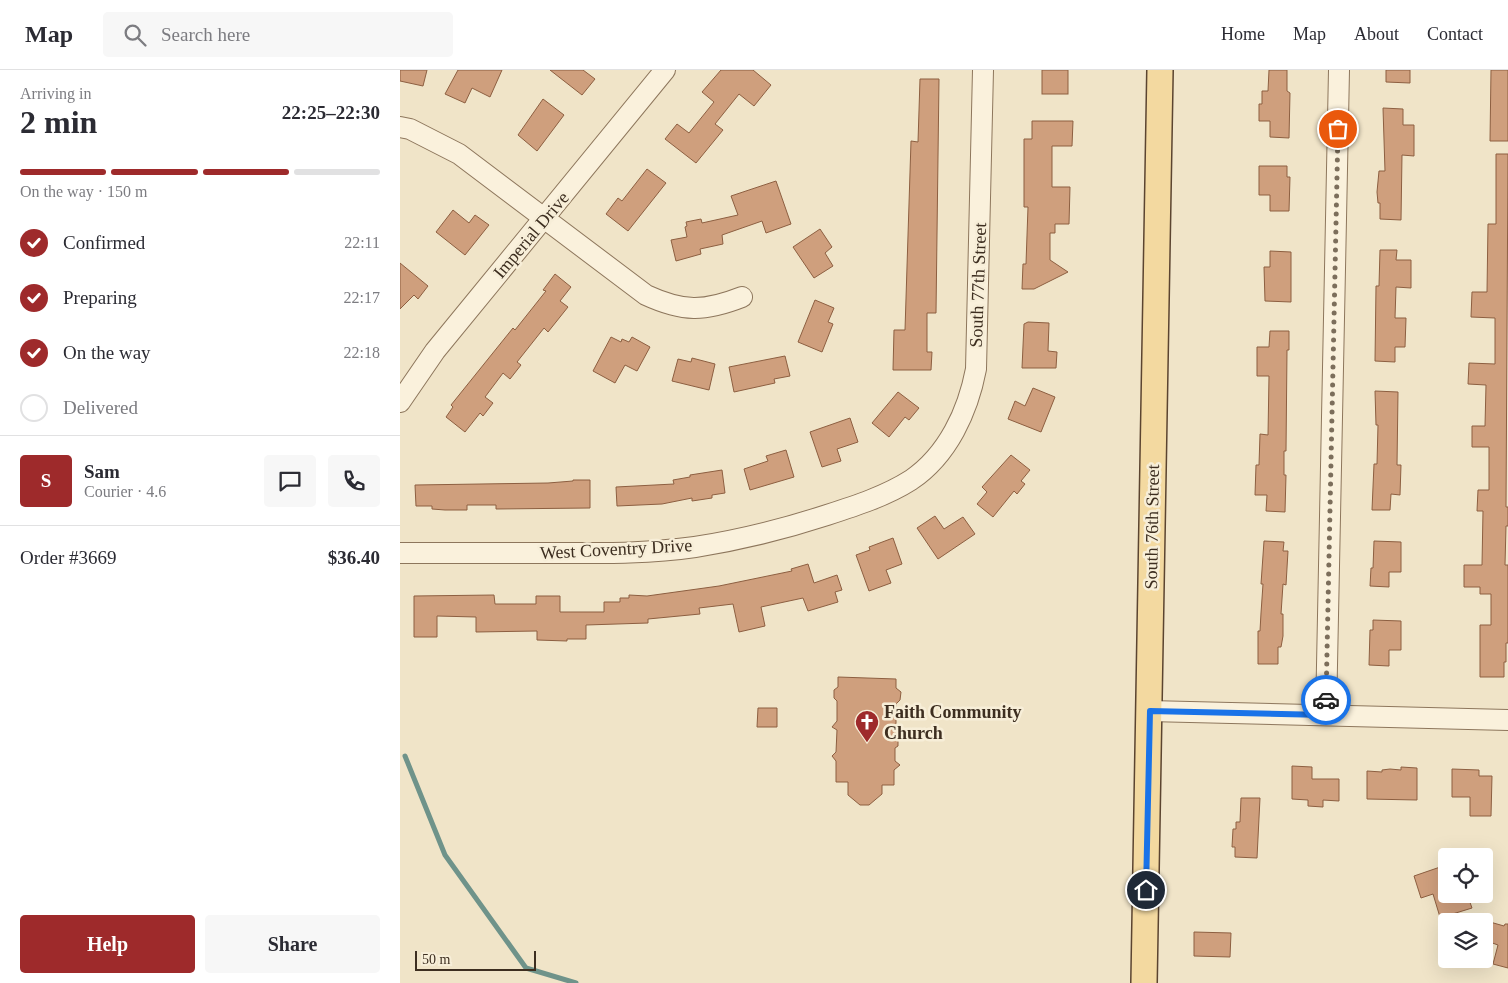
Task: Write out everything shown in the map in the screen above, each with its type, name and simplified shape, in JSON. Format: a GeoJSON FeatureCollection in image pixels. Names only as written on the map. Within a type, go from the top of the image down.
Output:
{"type":"FeatureCollection","features":[{"type":"Feature","properties":{"kind":"main road","name":"South 76th Street"},"geometry":{"type":"LineString","coordinates":[[1144,983],[1160,70]]}},
{"type":"Feature","properties":{"kind":"street","name":"Imperial Drive"},"geometry":{"type":"LineString","coordinates":[[400,402],[435,351],[665,70]]}},
{"type":"Feature","properties":{"kind":"street","name":"South 77th Street"},"geometry":{"type":"LineString","coordinates":[[912,479],[939,453],[960,421],[968,401],[976,369],[983,70]]}},
{"type":"Feature","properties":{"kind":"street"},"geometry":{"type":"LineString","coordinates":[[1326,715],[1339,70]]}},
{"type":"Feature","properties":{"kind":"street"},"geometry":{"type":"LineString","coordinates":[[400,127],[410,129],[459,154],[646,295],[662,303],[696,309],[718,306],[742,297]]}},
{"type":"Feature","properties":{"kind":"street","name":"West Coventry Drive"},"geometry":{"type":"LineString","coordinates":[[400,553],[599,553],[695,547],[748,537],[799,524],[856,505],[912,479]]}},
{"type":"Feature","properties":{"kind":"street"},"geometry":{"type":"LineString","coordinates":[[1150,711],[1508,720]]}},
{"type":"Feature","properties":{"kind":"building"},"geometry":{"type":"Polygon","coordinates":[[[400,70],[427,70],[423,86],[400,81],[400,70]]]}},
{"type":"Feature","properties":{"kind":"building"},"geometry":{"type":"Polygon","coordinates":[[[458,70],[502,70],[490,97],[472,88],[465,103],[445,94],[458,70]]]}},
{"type":"Feature","properties":{"kind":"building"},"geometry":{"type":"Polygon","coordinates":[[[550,70],[583,70],[595,79],[582,95],[550,70]]]}},
{"type":"Feature","properties":{"kind":"building"},"geometry":{"type":"Polygon","coordinates":[[[721,70],[753,70],[771,85],[754,106],[739,94],[715,124],[723,130],[696,163],[665,139],[677,124],[689,133],[714,102],[702,92],[721,70]]]}},
{"type":"Feature","properties":{"kind":"building"},"geometry":{"type":"Polygon","coordinates":[[[1042,70],[1068,70],[1068,94],[1042,94],[1042,70]]]}},
{"type":"Feature","properties":{"kind":"building"},"geometry":{"type":"Polygon","coordinates":[[[1269,70],[1287,70],[1287,91],[1290,93],[1289,138],[1270,137],[1270,121],[1259,121],[1259,104],[1262,104],[1262,91],[1268,91],[1269,70]]]}},
{"type":"Feature","properties":{"kind":"building"},"geometry":{"type":"Polygon","coordinates":[[[1386,70],[1410,70],[1410,83],[1386,82],[1386,70]]]}},
{"type":"Feature","properties":{"kind":"building"},"geometry":{"type":"Polygon","coordinates":[[[1491,70],[1508,70],[1508,141],[1490,141],[1491,70]]]}},
{"type":"Feature","properties":{"kind":"building"},"geometry":{"type":"Polygon","coordinates":[[[920,79],[939,79],[936,313],[927,313],[927,352],[932,352],[931,370],[893,370],[894,330],[905,330],[911,141],[918,142],[920,79]]]}},
{"type":"Feature","properties":{"kind":"building"},"geometry":{"type":"Polygon","coordinates":[[[543,99],[564,115],[537,151],[518,135],[543,99]]]}},
{"type":"Feature","properties":{"kind":"building"},"geometry":{"type":"Polygon","coordinates":[[[1383,108],[1403,109],[1403,125],[1414,125],[1414,156],[1402,155],[1401,220],[1380,219],[1380,203],[1378,203],[1377,192],[1379,171],[1385,171],[1383,108]]]}},
{"type":"Feature","properties":{"kind":"building"},"geometry":{"type":"Polygon","coordinates":[[[1032,121],[1073,121],[1072,146],[1052,146],[1052,187],[1070,187],[1069,224],[1055,224],[1055,233],[1050,233],[1050,260],[1068,272],[1034,289],[1022,289],[1023,264],[1026,264],[1028,207],[1024,207],[1024,139],[1032,139],[1032,121]]]}},
{"type":"Feature","properties":{"kind":"building"},"geometry":{"type":"Polygon","coordinates":[[[1496,154],[1508,154],[1506,507],[1508,507],[1508,526],[1506,526],[1505,565],[1508,565],[1508,643],[1506,643],[1504,677],[1480,677],[1480,625],[1491,625],[1491,594],[1480,594],[1480,587],[1464,587],[1464,565],[1482,565],[1483,511],[1477,511],[1478,490],[1489,490],[1489,447],[1472,447],[1472,426],[1485,426],[1486,385],[1468,384],[1469,363],[1495,364],[1495,318],[1471,317],[1472,292],[1487,292],[1488,224],[1496,224],[1496,154]]]}},
{"type":"Feature","properties":{"kind":"building"},"geometry":{"type":"Polygon","coordinates":[[[1259,166],[1287,166],[1287,177],[1290,177],[1289,211],[1270,211],[1270,195],[1259,195],[1259,166]]]}},
{"type":"Feature","properties":{"kind":"building"},"geometry":{"type":"Polygon","coordinates":[[[647,169],[666,183],[628,231],[606,214],[618,198],[622,201],[647,169]]]}},
{"type":"Feature","properties":{"kind":"building"},"geometry":{"type":"Polygon","coordinates":[[[776,181],[791,224],[766,233],[762,221],[722,235],[723,244],[700,249],[701,254],[676,261],[671,240],[687,237],[686,222],[701,219],[702,223],[738,215],[731,196],[776,181]]]}},
{"type":"Feature","properties":{"kind":"building"},"geometry":{"type":"Polygon","coordinates":[[[453,210],[469,223],[475,215],[489,225],[465,255],[436,232],[453,210]]]}},
{"type":"Feature","properties":{"kind":"building"},"geometry":{"type":"Polygon","coordinates":[[[820,229],[832,247],[825,253],[833,266],[814,278],[793,247],[820,229]]]}},
{"type":"Feature","properties":{"kind":"building"},"geometry":{"type":"Polygon","coordinates":[[[1380,250],[1397,250],[1396,260],[1411,260],[1411,288],[1396,287],[1395,318],[1406,318],[1405,347],[1395,347],[1395,362],[1375,361],[1376,286],[1379,286],[1380,250]]]}},
{"type":"Feature","properties":{"kind":"building"},"geometry":{"type":"Polygon","coordinates":[[[1270,251],[1291,252],[1291,302],[1265,301],[1264,267],[1270,267],[1270,251]]]}},
{"type":"Feature","properties":{"kind":"building"},"geometry":{"type":"Polygon","coordinates":[[[400,263],[428,286],[418,299],[414,295],[400,309],[400,263]]]}},
{"type":"Feature","properties":{"kind":"building"},"geometry":{"type":"Polygon","coordinates":[[[555,274],[571,287],[560,301],[568,307],[548,332],[544,328],[517,362],[521,365],[510,379],[503,373],[485,397],[493,403],[483,416],[480,413],[465,432],[446,417],[453,407],[451,405],[513,328],[515,330],[546,291],[543,290],[555,274]]]}},
{"type":"Feature","properties":{"kind":"building"},"geometry":{"type":"Polygon","coordinates":[[[815,300],[834,308],[828,322],[833,324],[822,352],[798,342],[815,300]]]}},
{"type":"Feature","properties":{"kind":"building"},"geometry":{"type":"Polygon","coordinates":[[[1028,322],[1049,323],[1048,351],[1057,352],[1056,368],[1022,368],[1024,324],[1028,322]]]}},
{"type":"Feature","properties":{"kind":"building"},"geometry":{"type":"Polygon","coordinates":[[[1270,331],[1289,331],[1289,350],[1287,350],[1286,451],[1284,451],[1284,475],[1286,475],[1285,512],[1266,511],[1267,495],[1255,495],[1256,465],[1259,465],[1260,434],[1268,435],[1269,376],[1257,376],[1257,347],[1269,347],[1270,331]]]}},
{"type":"Feature","properties":{"kind":"building"},"geometry":{"type":"Polygon","coordinates":[[[611,337],[621,342],[622,339],[629,342],[632,337],[650,347],[637,371],[625,365],[615,383],[593,371],[611,337]]]}},
{"type":"Feature","properties":{"kind":"building"},"geometry":{"type":"Polygon","coordinates":[[[785,356],[790,376],[774,379],[775,383],[734,392],[729,367],[785,356]]]}},
{"type":"Feature","properties":{"kind":"building"},"geometry":{"type":"Polygon","coordinates":[[[692,358],[715,364],[709,390],[672,381],[678,359],[691,362],[692,358]]]}},
{"type":"Feature","properties":{"kind":"building"},"geometry":{"type":"Polygon","coordinates":[[[1033,388],[1055,397],[1041,432],[1008,419],[1015,401],[1025,406],[1033,388]]]}},
{"type":"Feature","properties":{"kind":"building"},"geometry":{"type":"Polygon","coordinates":[[[1375,391],[1398,392],[1397,465],[1401,465],[1400,495],[1391,494],[1390,510],[1372,510],[1374,464],[1377,464],[1378,425],[1376,425],[1375,391]]]}},
{"type":"Feature","properties":{"kind":"building"},"geometry":{"type":"Polygon","coordinates":[[[898,392],[919,408],[909,420],[905,417],[889,437],[872,423],[898,392]]]}},
{"type":"Feature","properties":{"kind":"building"},"geometry":{"type":"Polygon","coordinates":[[[850,418],[858,442],[837,449],[841,461],[822,467],[810,432],[850,418]]]}},
{"type":"Feature","properties":{"kind":"building"},"geometry":{"type":"Polygon","coordinates":[[[786,450],[794,477],[750,490],[744,469],[768,461],[766,456],[786,450]]]}},
{"type":"Feature","properties":{"kind":"building"},"geometry":{"type":"Polygon","coordinates":[[[1011,455],[1030,470],[1021,481],[1025,484],[1017,494],[1014,491],[993,517],[977,504],[987,492],[982,487],[1011,455]]]}},
{"type":"Feature","properties":{"kind":"building"},"geometry":{"type":"Polygon","coordinates":[[[722,470],[725,493],[712,495],[712,498],[692,501],[692,498],[662,504],[617,506],[616,487],[674,484],[673,480],[690,477],[690,475],[722,470]]]}},
{"type":"Feature","properties":{"kind":"building"},"geometry":{"type":"Polygon","coordinates":[[[590,480],[590,508],[496,509],[496,505],[467,505],[467,510],[445,510],[432,509],[432,506],[416,506],[415,485],[548,483],[590,480]]]}},
{"type":"Feature","properties":{"kind":"building"},"geometry":{"type":"Polygon","coordinates":[[[935,516],[944,529],[963,517],[975,534],[938,559],[917,528],[935,516]]]}},
{"type":"Feature","properties":{"kind":"building"},"geometry":{"type":"Polygon","coordinates":[[[893,538],[902,564],[886,570],[891,583],[869,591],[856,555],[870,550],[869,547],[893,538]]]}},
{"type":"Feature","properties":{"kind":"building"},"geometry":{"type":"Polygon","coordinates":[[[1264,541],[1284,542],[1283,551],[1288,551],[1286,585],[1283,584],[1281,614],[1283,614],[1283,636],[1281,647],[1278,647],[1278,664],[1258,664],[1258,631],[1260,631],[1264,541]]]}},
{"type":"Feature","properties":{"kind":"building"},"geometry":{"type":"Polygon","coordinates":[[[1374,541],[1401,542],[1401,572],[1389,572],[1389,587],[1370,586],[1374,541]]]}},
{"type":"Feature","properties":{"kind":"building"},"geometry":{"type":"Polygon","coordinates":[[[808,564],[814,583],[837,575],[842,590],[835,592],[838,602],[808,611],[803,598],[761,607],[765,626],[739,632],[733,604],[699,608],[700,614],[648,619],[648,623],[586,625],[586,639],[567,639],[567,641],[537,640],[537,631],[476,632],[476,617],[437,616],[437,637],[414,637],[414,596],[494,595],[495,604],[536,604],[536,596],[560,596],[560,612],[604,612],[604,602],[620,602],[620,598],[629,598],[629,595],[647,596],[719,586],[792,571],[791,569],[808,564]]]}},
{"type":"Feature","properties":{"kind":"building"},"geometry":{"type":"Polygon","coordinates":[[[1373,620],[1401,621],[1401,650],[1389,650],[1389,666],[1369,665],[1370,630],[1373,630],[1373,620]]]}},
{"type":"Feature","properties":{"kind":"building","name":"Faith Community Church"},"geometry":{"type":"Polygon","coordinates":[[[838,677],[896,679],[896,688],[901,692],[900,700],[896,704],[896,737],[898,746],[895,748],[895,761],[900,765],[894,770],[894,785],[882,785],[882,794],[869,805],[860,805],[848,795],[848,782],[836,782],[836,761],[832,756],[836,752],[837,730],[832,727],[837,721],[837,701],[834,698],[834,690],[838,687],[838,677]]]}},
{"type":"Feature","properties":{"kind":"building"},"geometry":{"type":"Polygon","coordinates":[[[758,708],[777,708],[777,727],[757,727],[758,708]]]}},
{"type":"Feature","properties":{"kind":"building"},"geometry":{"type":"Polygon","coordinates":[[[1292,766],[1312,767],[1312,779],[1339,779],[1339,801],[1323,800],[1323,807],[1308,806],[1308,800],[1292,799],[1292,766]]]}},
{"type":"Feature","properties":{"kind":"building"},"geometry":{"type":"Polygon","coordinates":[[[1401,767],[1417,768],[1417,800],[1367,799],[1367,771],[1401,770],[1401,767]]]}},
{"type":"Feature","properties":{"kind":"building"},"geometry":{"type":"Polygon","coordinates":[[[1452,769],[1479,770],[1479,776],[1492,776],[1491,816],[1470,816],[1470,797],[1452,797],[1452,769]]]}},
{"type":"Feature","properties":{"kind":"building"},"geometry":{"type":"Polygon","coordinates":[[[1241,798],[1260,798],[1257,858],[1235,857],[1235,847],[1232,847],[1233,829],[1236,829],[1236,822],[1240,822],[1241,798]]]}},
{"type":"Feature","properties":{"kind":"building"},"geometry":{"type":"Polygon","coordinates":[[[1438,868],[1438,903],[1470,903],[1472,908],[1456,913],[1439,913],[1433,894],[1421,898],[1414,876],[1438,868]]]}},
{"type":"Feature","properties":{"kind":"building"},"geometry":{"type":"Polygon","coordinates":[[[1493,923],[1504,926],[1508,924],[1508,968],[1493,964],[1498,945],[1493,943],[1493,923]]]}},
{"type":"Feature","properties":{"kind":"building"},"geometry":{"type":"Polygon","coordinates":[[[1194,932],[1231,933],[1230,957],[1194,956],[1194,932]]]}},
{"type":"Feature","properties":{"kind":"waterway"},"geometry":{"type":"LineString","coordinates":[[405,756],[445,855],[526,968],[576,983]]}},
{"type":"Feature","properties":{"kind":"way so far"},"geometry":{"type":"LineString","coordinates":[[1326,700],[1338,129]]}},
{"type":"Feature","properties":{"kind":"place","name":"Faith Community Church"},"geometry":{"type":"Point","coordinates":[867,743]}},
{"type":"Feature","properties":{"kind":"route"},"geometry":{"type":"LineString","coordinates":[[1146,890],[1150,711],[1326,715],[1326,700]]}}]}
